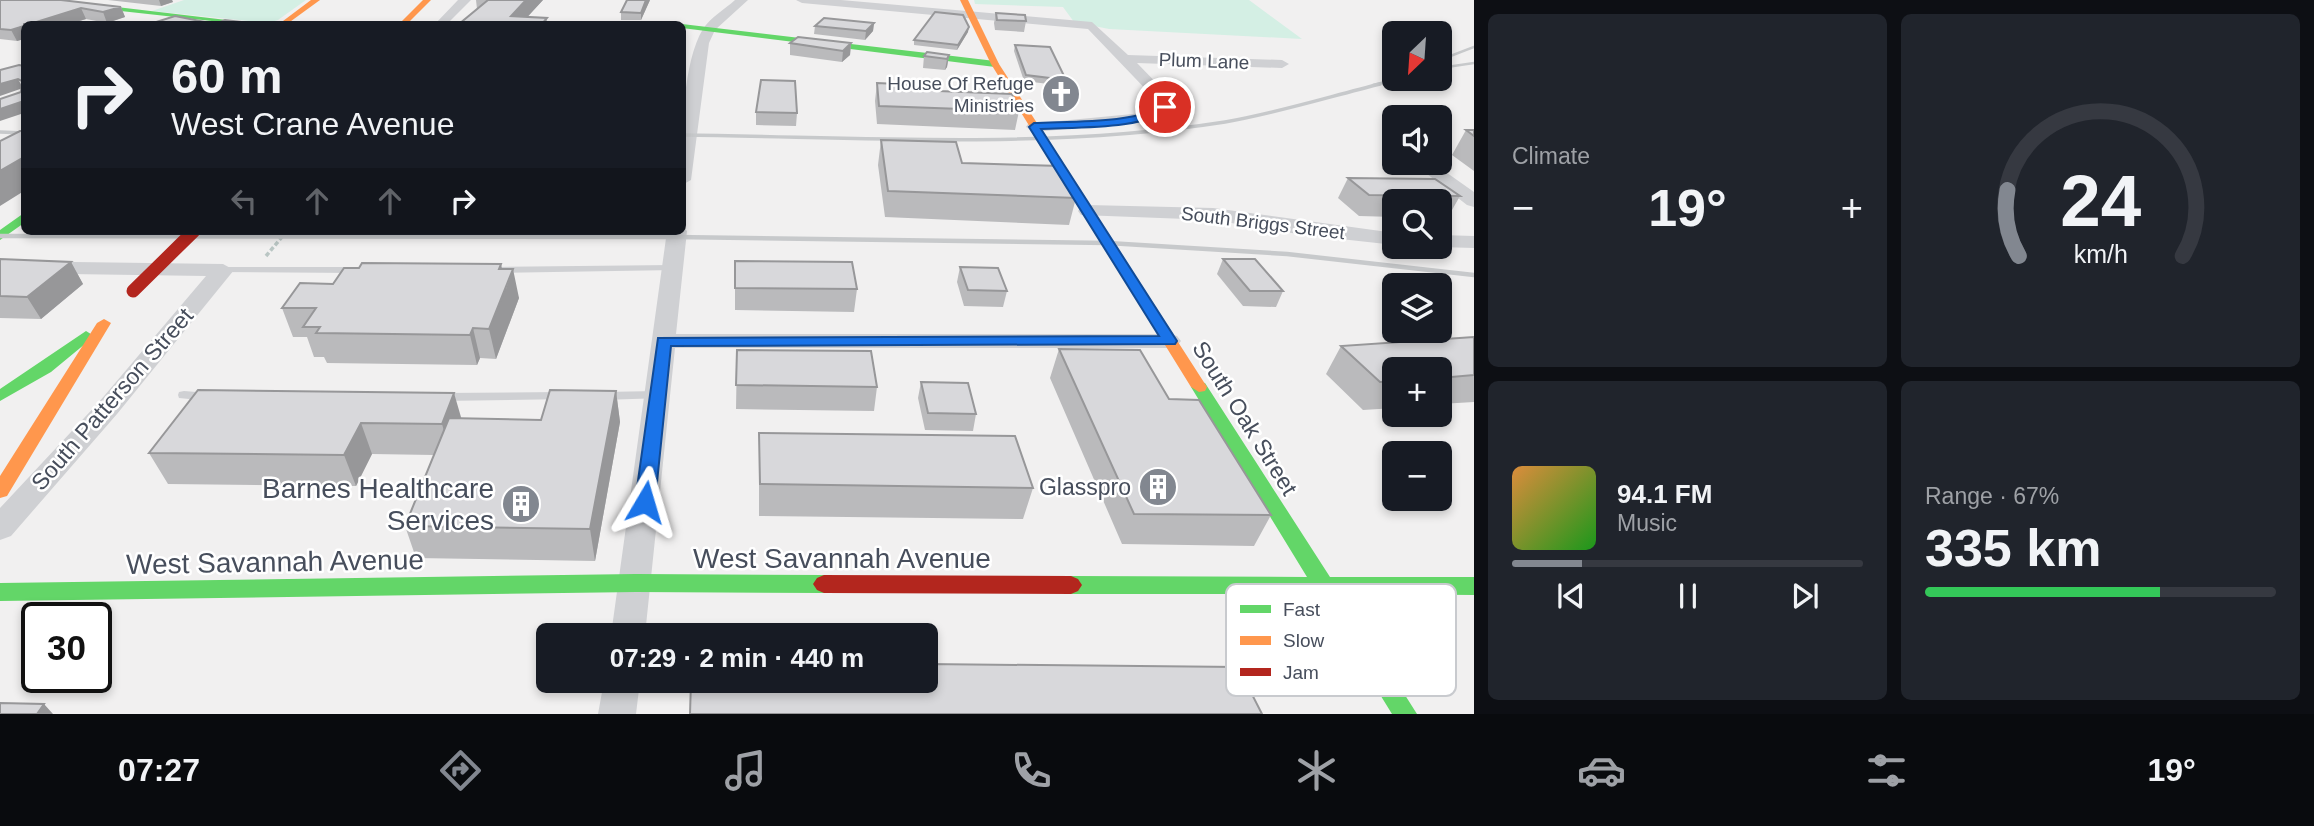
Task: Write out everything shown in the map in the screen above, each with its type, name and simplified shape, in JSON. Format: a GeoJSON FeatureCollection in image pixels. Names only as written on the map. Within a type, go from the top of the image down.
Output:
{"type":"FeatureCollection","features":[{"type":"Feature","properties":{"kind":"street"},"geometry":{"type":"LineString","coordinates":[[287,21],[316,0]]}},
{"type":"Feature","properties":{"kind":"street"},"geometry":{"type":"LineString","coordinates":[[444,21],[465,0]]}},
{"type":"Feature","properties":{"kind":"street"},"geometry":{"type":"LineString","coordinates":[[687,126],[702,43],[710,28],[742,0]]}},
{"type":"Feature","properties":{"kind":"street"},"geometry":{"type":"LineString","coordinates":[[802,0],[1093,26],[1164,99],[1163,110],[1119,121],[1034,127]]}},
{"type":"Feature","properties":{"kind":"street","name":"South Oak Street"},"geometry":{"type":"LineString","coordinates":[[964,0],[995,64],[1324,584]]}},
{"type":"Feature","properties":{"kind":"street"},"geometry":{"type":"LineString","coordinates":[[8,3],[55,1],[221,21]]}},
{"type":"Feature","properties":{"kind":"street"},"geometry":{"type":"LineString","coordinates":[[406,21],[424,3]]}},
{"type":"Feature","properties":{"kind":"street"},"geometry":{"type":"LineString","coordinates":[[686,26],[995,64]]}},
{"type":"Feature","properties":{"kind":"street","name":"Plum Lane"},"geometry":{"type":"LineString","coordinates":[[1126,59],[1282,64]]}},
{"type":"Feature","properties":{"kind":"street"},"geometry":{"type":"LineString","coordinates":[[1438,175],[1474,201]]}},
{"type":"Feature","properties":{"kind":"street","name":"South Briggs Street"},"geometry":{"type":"LineString","coordinates":[[1088,211],[1213,214],[1304,229],[1382,238]]}},
{"type":"Feature","properties":{"kind":"street"},"geometry":{"type":"LineString","coordinates":[[0,236],[21,218]]}},
{"type":"Feature","properties":{"kind":"street"},"geometry":{"type":"LineString","coordinates":[[0,491],[104,323],[190,235]]}},
{"type":"Feature","properties":{"kind":"street"},"geometry":{"type":"LineString","coordinates":[[630,623],[676,235]]}},
{"type":"Feature","properties":{"kind":"street"},"geometry":{"type":"LineString","coordinates":[[1452,242],[1474,243]]}},
{"type":"Feature","properties":{"kind":"street"},"geometry":{"type":"LineString","coordinates":[[0,267],[223,270]]}},
{"type":"Feature","properties":{"kind":"street","name":"South Patterson Street"},"geometry":{"type":"LineString","coordinates":[[0,528],[122,392],[223,270]]}},
{"type":"Feature","properties":{"kind":"street"},"geometry":{"type":"LineString","coordinates":[[0,396],[45,368],[104,323]]}},
{"type":"Feature","properties":{"kind":"street"},"geometry":{"type":"LineString","coordinates":[[664,341],[1169,341]]}},
{"type":"Feature","properties":{"kind":"street","name":"West Savannah Avenue"},"geometry":{"type":"LineString","coordinates":[[0,592],[636,583],[1226,586]]}},
{"type":"Feature","properties":{"kind":"street","name":"West Savannah Avenue"},"geometry":{"type":"LineString","coordinates":[[1456,586],[1474,586]]}},
{"type":"Feature","properties":{"kind":"street"},"geometry":{"type":"LineString","coordinates":[[617,714],[620,693]]}},
{"type":"Feature","properties":{"kind":"street","name":"South Oak Street"},"geometry":{"type":"LineString","coordinates":[[1394,696],[1405,714]]}},
{"type":"Feature","properties":{"kind":"lane"},"geometry":{"type":"LineString","coordinates":[[479,270],[672,268]]}},
{"type":"Feature","properties":{"kind":"lane"},"geometry":{"type":"LineString","coordinates":[[223,270],[370,270]]}},
{"type":"Feature","properties":{"kind":"lane"},"geometry":{"type":"LineString","coordinates":[[184,395],[222,398]]}},
{"type":"Feature","properties":{"kind":"lane"},"geometry":{"type":"LineString","coordinates":[[430,397],[657,395]]}},
{"type":"Feature","properties":{"kind":"path"},"geometry":{"type":"LineString","coordinates":[[255,270],[284,235]]}},
{"type":"Feature","properties":{"kind":"green space"},"geometry":{"type":"Polygon","coordinates":[[[184,0],[306,0],[275,21],[249,21],[152,11],[184,0]]]}},
{"type":"Feature","properties":{"kind":"green space"},"geometry":{"type":"Polygon","coordinates":[[[974,0],[1249,0],[1302,39],[1109,29],[1074,22],[1063,7],[975,4],[974,0]]]}},
{"type":"Feature","properties":{"kind":"building"},"geometry":{"type":"Polygon","coordinates":[[[0,0],[61,0],[121,7],[103,12],[81,8],[40,21],[21,21],[21,27],[11,30],[0,29],[0,0]]]}},
{"type":"Feature","properties":{"kind":"building"},"geometry":{"type":"Polygon","coordinates":[[[488,0],[526,0],[511,16],[547,18],[544,21],[463,21],[488,0]]]}},
{"type":"Feature","properties":{"kind":"building"},"geometry":{"type":"Polygon","coordinates":[[[627,0],[646,0],[641,13],[621,12],[627,0]]]}},
{"type":"Feature","properties":{"kind":"building"},"geometry":{"type":"Polygon","coordinates":[[[935,12],[963,15],[969,27],[958,45],[914,40],[935,12]]]}},
{"type":"Feature","properties":{"kind":"building"},"geometry":{"type":"Polygon","coordinates":[[[996,13],[1025,15],[1026,21],[997,20],[996,13]]]}},
{"type":"Feature","properties":{"kind":"building"},"geometry":{"type":"Polygon","coordinates":[[[175,16],[200,21],[159,21],[175,16]]]}},
{"type":"Feature","properties":{"kind":"building"},"geometry":{"type":"Polygon","coordinates":[[[824,18],[874,23],[866,31],[815,26],[824,18]]]}},
{"type":"Feature","properties":{"kind":"building"},"geometry":{"type":"Polygon","coordinates":[[[798,37],[851,43],[843,51],[790,43],[798,37]]]}},
{"type":"Feature","properties":{"kind":"building"},"geometry":{"type":"Polygon","coordinates":[[[1015,45],[1050,47],[1066,80],[1026,75],[1015,45]]]}},
{"type":"Feature","properties":{"kind":"building"},"geometry":{"type":"Polygon","coordinates":[[[927,52],[949,55],[947,59],[924,56],[927,52]]]}},
{"type":"Feature","properties":{"kind":"building"},"geometry":{"type":"Polygon","coordinates":[[[21,65],[21,80],[0,84],[0,70],[21,65]]]}},
{"type":"Feature","properties":{"kind":"building"},"geometry":{"type":"Polygon","coordinates":[[[761,80],[795,81],[797,113],[756,112],[761,80]]]}},
{"type":"Feature","properties":{"kind":"building"},"geometry":{"type":"Polygon","coordinates":[[[877,83],[938,86],[939,91],[1012,94],[1019,111],[879,106],[877,83]]]}},
{"type":"Feature","properties":{"kind":"building"},"geometry":{"type":"Polygon","coordinates":[[[21,92],[21,102],[0,109],[0,99],[21,92]]]}},
{"type":"Feature","properties":{"kind":"building"},"geometry":{"type":"Polygon","coordinates":[[[21,131],[21,159],[0,171],[0,141],[21,131]]]}},
{"type":"Feature","properties":{"kind":"building"},"geometry":{"type":"Polygon","coordinates":[[[881,140],[956,142],[962,163],[1061,166],[1076,198],[888,191],[881,140]]]}},
{"type":"Feature","properties":{"kind":"building"},"geometry":{"type":"Polygon","coordinates":[[[1348,178],[1435,179],[1450,189],[1382,189],[1382,195],[1369,195],[1348,178]]]}},
{"type":"Feature","properties":{"kind":"building"},"geometry":{"type":"Polygon","coordinates":[[[0,259],[71,262],[27,297],[0,296],[0,259]]]}},
{"type":"Feature","properties":{"kind":"building"},"geometry":{"type":"Polygon","coordinates":[[[1223,259],[1255,259],[1283,291],[1250,291],[1223,259]]]}},
{"type":"Feature","properties":{"kind":"building"},"geometry":{"type":"Polygon","coordinates":[[[735,261],[852,262],[857,289],[735,288],[735,261]]]}},
{"type":"Feature","properties":{"kind":"building"},"geometry":{"type":"Polygon","coordinates":[[[362,263],[501,264],[499,269],[513,269],[489,329],[473,328],[470,335],[316,333],[320,327],[303,327],[316,308],[282,308],[300,283],[333,284],[344,268],[359,268],[362,263]]]}},
{"type":"Feature","properties":{"kind":"building"},"geometry":{"type":"Polygon","coordinates":[[[960,267],[998,268],[1007,291],[968,290],[960,267]]]}},
{"type":"Feature","properties":{"kind":"building"},"geometry":{"type":"Polygon","coordinates":[[[1474,337],[1474,375],[1452,377],[1452,357],[1382,357],[1380,382],[1341,346],[1452,343],[1452,338],[1474,337]]]}},
{"type":"Feature","properties":{"kind":"building"},"geometry":{"type":"Polygon","coordinates":[[[1059,349],[1140,350],[1169,399],[1199,400],[1271,515],[1134,514],[1059,349]]]}},
{"type":"Feature","properties":{"kind":"building"},"geometry":{"type":"Polygon","coordinates":[[[737,350],[871,351],[877,387],[736,385],[737,350]]]}},
{"type":"Feature","properties":{"kind":"building"},"geometry":{"type":"Polygon","coordinates":[[[921,382],[968,383],[976,414],[928,413],[921,382]]]}},
{"type":"Feature","properties":{"kind":"building"},"geometry":{"type":"Polygon","coordinates":[[[198,390],[454,393],[442,424],[361,423],[344,455],[149,453],[198,390]]]}},
{"type":"Feature","properties":{"kind":"building","name":"Barnes Healthcare Services"},"geometry":{"type":"Polygon","coordinates":[[[550,390],[616,391],[590,529],[405,526],[449,418],[541,420],[550,390]]]}},
{"type":"Feature","properties":{"kind":"building"},"geometry":{"type":"Polygon","coordinates":[[[759,433],[1015,436],[1033,488],[760,484],[759,433]]]}},
{"type":"Feature","properties":{"kind":"building"},"geometry":{"type":"Polygon","coordinates":[[[938,664],[1226,667],[1226,696],[1253,696],[1262,714],[690,714],[691,693],[938,693],[938,664]]]}},
{"type":"Feature","properties":{"kind":"building"},"geometry":{"type":"Polygon","coordinates":[[[0,703],[44,704],[37,714],[0,714],[0,703]]]}},
{"type":"Feature","properties":{"kind":"railway"},"geometry":{"type":"LineString","coordinates":[[1452,55],[1474,47]]}},
{"type":"Feature","properties":{"kind":"railway"},"geometry":{"type":"LineString","coordinates":[[1452,66],[1474,63]]}},
{"type":"Feature","properties":{"kind":"railway"},"geometry":{"type":"LineString","coordinates":[[1373,85],[1382,83]]}},
{"type":"Feature","properties":{"kind":"railway"},"geometry":{"type":"LineString","coordinates":[[686,135],[954,140],[1158,131],[1225,122],[1380,84]]}},
{"type":"Feature","properties":{"kind":"railway"},"geometry":{"type":"LineString","coordinates":[[0,132],[21,133]]}},
{"type":"Feature","properties":{"kind":"railway"},"geometry":{"type":"LineString","coordinates":[[0,236],[676,237],[1108,243],[1287,254],[1474,275]]}},
{"type":"Feature","properties":{"kind":"traffic: fast"},"geometry":{"type":"LineString","coordinates":[[0,2],[66,3],[229,21]]}},
{"type":"Feature","properties":{"kind":"traffic: fast"},"geometry":{"type":"LineString","coordinates":[[686,26],[995,64]]}},
{"type":"Feature","properties":{"kind":"traffic: fast"},"geometry":{"type":"LineString","coordinates":[[0,236],[21,219]]}},
{"type":"Feature","properties":{"kind":"traffic: fast"},"geometry":{"type":"LineString","coordinates":[[0,396],[45,368],[86,336]]}},
{"type":"Feature","properties":{"kind":"traffic: fast"},"geometry":{"type":"LineString","coordinates":[[1199,387],[1323,584]]}},
{"type":"Feature","properties":{"kind":"traffic: fast"},"geometry":{"type":"LineString","coordinates":[[0,592],[636,583],[824,584]]}},
{"type":"Feature","properties":{"kind":"traffic: fast"},"geometry":{"type":"LineString","coordinates":[[1071,585],[1226,585]]}},
{"type":"Feature","properties":{"kind":"traffic: fast"},"geometry":{"type":"LineString","coordinates":[[1456,586],[1474,586]]}},
{"type":"Feature","properties":{"kind":"traffic: fast"},"geometry":{"type":"LineString","coordinates":[[1394,696],[1405,714]]}},
{"type":"Feature","properties":{"kind":"traffic: slow"},"geometry":{"type":"LineString","coordinates":[[287,21],[316,0]]}},
{"type":"Feature","properties":{"kind":"traffic: slow"},"geometry":{"type":"LineString","coordinates":[[406,21],[427,0]]}},
{"type":"Feature","properties":{"kind":"traffic: slow"},"geometry":{"type":"LineString","coordinates":[[964,0],[995,64],[1199,387]]}},
{"type":"Feature","properties":{"kind":"traffic: slow"},"geometry":{"type":"LineString","coordinates":[[0,491],[104,323]]}},
{"type":"Feature","properties":{"kind":"traffic: jam"},"geometry":{"type":"LineString","coordinates":[[133,291],[190,235]]}},
{"type":"Feature","properties":{"kind":"traffic: jam"},"geometry":{"type":"LineString","coordinates":[[824,584],[1071,585]]}},
{"type":"Feature","properties":{"kind":"place","name":"House Of Refuge Ministries"},"geometry":{"type":"Point","coordinates":[1061,94]}},
{"type":"Feature","properties":{"kind":"place","name":"Glasspro"},"geometry":{"type":"Point","coordinates":[1158,487]}},
{"type":"Feature","properties":{"kind":"place","name":"Barnes Healthcare Services"},"geometry":{"type":"Point","coordinates":[521,504]}},
{"type":"Feature","properties":{"kind":"route"},"geometry":{"type":"LineString","coordinates":[[645,502],[664,341],[1169,341],[1034,127],[1146,117],[1158,114],[1165,107]]}}]}
